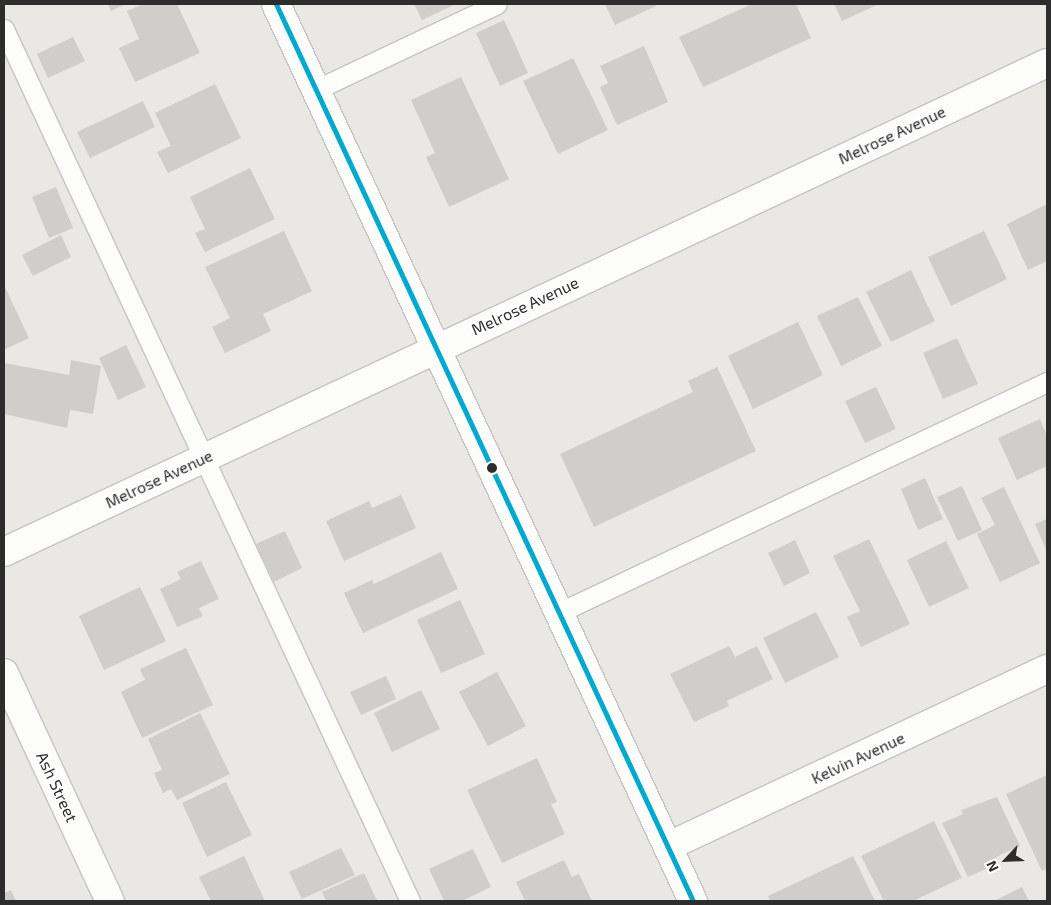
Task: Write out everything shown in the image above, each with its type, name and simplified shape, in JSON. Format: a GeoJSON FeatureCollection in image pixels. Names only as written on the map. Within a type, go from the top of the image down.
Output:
{"type":"FeatureCollection","features":[{"type":"Feature","properties":{"kind":"street"},"geometry":{"type":"LineString","coordinates":[[276,4],[693,901]]}},
{"type":"Feature","properties":{"kind":"street","name":"Melrose Avenue"},"geometry":{"type":"LineString","coordinates":[[4,552],[435,348],[1047,63]]}},
{"type":"Feature","properties":{"kind":"street","name":"Kelvin Avenue"},"geometry":{"type":"LineString","coordinates":[[668,846],[1047,669]]}},
{"type":"Feature","properties":{"kind":"street","name":"Ash Street"},"geometry":{"type":"LineString","coordinates":[[4,673],[110,901]]}},
{"type":"Feature","properties":{"kind":"lane"},"geometry":{"type":"LineString","coordinates":[[315,90],[497,4]]}},
{"type":"Feature","properties":{"kind":"lane"},"geometry":{"type":"LineString","coordinates":[[4,29],[202,459],[410,901]]}},
{"type":"Feature","properties":{"kind":"lane"},"geometry":{"type":"LineString","coordinates":[[558,614],[1047,382]]}},
{"type":"Feature","properties":{"kind":"building"},"geometry":{"type":"Polygon","coordinates":[[[108,4],[126,4],[111,11],[108,4]]]}},
{"type":"Feature","properties":{"kind":"building"},"geometry":{"type":"Polygon","coordinates":[[[143,4],[177,4],[200,53],[135,82],[119,48],[139,39],[127,11],[143,4]]]}},
{"type":"Feature","properties":{"kind":"building"},"geometry":{"type":"Polygon","coordinates":[[[414,4],[456,4],[422,20],[414,4]]]}},
{"type":"Feature","properties":{"kind":"building"},"geometry":{"type":"Polygon","coordinates":[[[605,4],[655,4],[656,6],[615,25],[605,4]]]}},
{"type":"Feature","properties":{"kind":"building"},"geometry":{"type":"Polygon","coordinates":[[[752,4],[796,4],[811,38],[703,87],[679,37],[752,4]]]}},
{"type":"Feature","properties":{"kind":"building"},"geometry":{"type":"Polygon","coordinates":[[[834,4],[879,4],[842,21],[834,4]]]}},
{"type":"Feature","properties":{"kind":"building"},"geometry":{"type":"Polygon","coordinates":[[[504,20],[528,73],[500,86],[476,33],[504,20]]]}},
{"type":"Feature","properties":{"kind":"building"},"geometry":{"type":"Polygon","coordinates":[[[73,37],[85,61],[48,78],[37,54],[73,37]]]}},
{"type":"Feature","properties":{"kind":"building"},"geometry":{"type":"Polygon","coordinates":[[[644,46],[668,102],[617,125],[600,87],[608,83],[600,66],[644,46]]]}},
{"type":"Feature","properties":{"kind":"building"},"geometry":{"type":"Polygon","coordinates":[[[573,58],[608,130],[558,154],[523,81],[573,58]]]}},
{"type":"Feature","properties":{"kind":"building"},"geometry":{"type":"Polygon","coordinates":[[[461,77],[509,179],[449,207],[426,157],[435,153],[411,100],[461,77]]]}},
{"type":"Feature","properties":{"kind":"building"},"geometry":{"type":"Polygon","coordinates":[[[215,84],[241,138],[168,173],[157,152],[171,146],[155,113],[215,84]]]}},
{"type":"Feature","properties":{"kind":"building"},"geometry":{"type":"Polygon","coordinates":[[[143,101],[155,127],[90,158],[77,132],[143,101]]]}},
{"type":"Feature","properties":{"kind":"building"},"geometry":{"type":"Polygon","coordinates":[[[250,168],[275,219],[205,252],[195,233],[205,229],[190,197],[250,168]]]}},
{"type":"Feature","properties":{"kind":"building"},"geometry":{"type":"Polygon","coordinates":[[[56,187],[73,228],[49,238],[32,197],[56,187]]]}},
{"type":"Feature","properties":{"kind":"building"},"geometry":{"type":"Polygon","coordinates":[[[1047,204],[1047,261],[1028,270],[1007,224],[1047,204]]]}},
{"type":"Feature","properties":{"kind":"building"},"geometry":{"type":"Polygon","coordinates":[[[284,231],[312,291],[263,314],[271,331],[225,353],[212,327],[230,318],[205,267],[284,231]]]}},
{"type":"Feature","properties":{"kind":"building"},"geometry":{"type":"Polygon","coordinates":[[[984,231],[1007,279],[951,306],[928,257],[984,231]]]}},
{"type":"Feature","properties":{"kind":"building"},"geometry":{"type":"Polygon","coordinates":[[[61,235],[71,257],[33,276],[22,255],[61,235]]]}},
{"type":"Feature","properties":{"kind":"building"},"geometry":{"type":"Polygon","coordinates":[[[911,270],[935,321],[891,342],[866,292],[911,270]]]}},
{"type":"Feature","properties":{"kind":"building"},"geometry":{"type":"Polygon","coordinates":[[[4,285],[29,338],[4,350],[4,285]]]}},
{"type":"Feature","properties":{"kind":"building"},"geometry":{"type":"Polygon","coordinates":[[[858,297],[882,346],[841,366],[817,316],[858,297]]]}},
{"type":"Feature","properties":{"kind":"building"},"geometry":{"type":"Polygon","coordinates":[[[798,322],[823,375],[753,409],[728,356],[798,322]]]}},
{"type":"Feature","properties":{"kind":"building"},"geometry":{"type":"Polygon","coordinates":[[[957,338],[978,384],[943,399],[923,353],[957,338]]]}},
{"type":"Feature","properties":{"kind":"building"},"geometry":{"type":"Polygon","coordinates":[[[126,345],[146,387],[118,400],[99,358],[126,345]]]}},
{"type":"Feature","properties":{"kind":"building"},"geometry":{"type":"Polygon","coordinates":[[[71,360],[101,366],[93,414],[70,410],[67,428],[4,414],[4,363],[69,375],[71,360]]]}},
{"type":"Feature","properties":{"kind":"building"},"geometry":{"type":"Polygon","coordinates":[[[717,367],[756,451],[594,527],[560,454],[693,392],[688,381],[717,367]]]}},
{"type":"Feature","properties":{"kind":"building"},"geometry":{"type":"Polygon","coordinates":[[[876,387],[896,429],[865,443],[845,401],[876,387]]]}},
{"type":"Feature","properties":{"kind":"building"},"geometry":{"type":"Polygon","coordinates":[[[1040,419],[1047,436],[1047,466],[1017,480],[998,438],[1040,419]]]}},
{"type":"Feature","properties":{"kind":"building"},"geometry":{"type":"Polygon","coordinates":[[[925,478],[943,519],[918,530],[901,489],[925,478]]]}},
{"type":"Feature","properties":{"kind":"building"},"geometry":{"type":"Polygon","coordinates":[[[962,486],[982,530],[958,541],[937,497],[962,486]]]}},
{"type":"Feature","properties":{"kind":"building"},"geometry":{"type":"Polygon","coordinates":[[[1004,487],[1040,563],[1000,582],[977,534],[995,525],[981,498],[1004,487]]]}},
{"type":"Feature","properties":{"kind":"building"},"geometry":{"type":"Polygon","coordinates":[[[401,495],[416,528],[344,561],[326,521],[369,501],[372,508],[401,495]]]}},
{"type":"Feature","properties":{"kind":"building"},"geometry":{"type":"Polygon","coordinates":[[[1047,519],[1047,552],[1035,524],[1047,519]]]}},
{"type":"Feature","properties":{"kind":"building"},"geometry":{"type":"Polygon","coordinates":[[[285,531],[302,568],[274,582],[256,544],[285,531]]]}},
{"type":"Feature","properties":{"kind":"building"},"geometry":{"type":"Polygon","coordinates":[[[869,539],[910,624],[861,647],[847,617],[860,611],[833,556],[869,539]]]}},
{"type":"Feature","properties":{"kind":"building"},"geometry":{"type":"Polygon","coordinates":[[[795,540],[810,573],[784,586],[768,553],[795,540]]]}},
{"type":"Feature","properties":{"kind":"building"},"geometry":{"type":"Polygon","coordinates":[[[946,541],[969,588],[929,607],[907,560],[946,541]]]}},
{"type":"Feature","properties":{"kind":"building"},"geometry":{"type":"Polygon","coordinates":[[[441,552],[458,589],[363,633],[344,593],[372,580],[374,584],[441,552]]]}},
{"type":"Feature","properties":{"kind":"building"},"geometry":{"type":"Polygon","coordinates":[[[201,561],[219,599],[199,608],[203,616],[177,627],[160,589],[181,579],[177,572],[201,561]]]}},
{"type":"Feature","properties":{"kind":"building"},"geometry":{"type":"Polygon","coordinates":[[[140,587],[166,641],[104,670],[79,616],[140,587]]]}},
{"type":"Feature","properties":{"kind":"building"},"geometry":{"type":"Polygon","coordinates":[[[460,600],[485,654],[441,673],[417,620],[460,600]]]}},
{"type":"Feature","properties":{"kind":"building"},"geometry":{"type":"Polygon","coordinates":[[[816,612],[839,657],[785,683],[763,638],[816,612]]]}},
{"type":"Feature","properties":{"kind":"building"},"geometry":{"type":"Polygon","coordinates":[[[729,646],[735,657],[757,646],[773,679],[727,701],[729,706],[694,722],[670,674],[729,646]]]}},
{"type":"Feature","properties":{"kind":"building"},"geometry":{"type":"Polygon","coordinates":[[[186,648],[213,705],[142,738],[121,692],[145,680],[140,669],[186,648]]]}},
{"type":"Feature","properties":{"kind":"building"},"geometry":{"type":"Polygon","coordinates":[[[497,672],[526,726],[488,746],[459,692],[497,672]]]}},
{"type":"Feature","properties":{"kind":"building"},"geometry":{"type":"Polygon","coordinates":[[[386,676],[396,699],[361,715],[350,692],[386,676]]]}},
{"type":"Feature","properties":{"kind":"building"},"geometry":{"type":"Polygon","coordinates":[[[421,690],[440,729],[392,752],[374,713],[421,690]]]}},
{"type":"Feature","properties":{"kind":"building"},"geometry":{"type":"Polygon","coordinates":[[[200,713],[230,774],[177,800],[171,789],[163,793],[154,773],[162,770],[148,739],[200,713]]]}},
{"type":"Feature","properties":{"kind":"building"},"geometry":{"type":"Polygon","coordinates":[[[537,758],[557,802],[551,804],[565,834],[502,863],[467,790],[537,758]]]}},
{"type":"Feature","properties":{"kind":"building"},"geometry":{"type":"Polygon","coordinates":[[[1047,775],[1047,868],[1042,871],[1006,794],[1047,775]]]}},
{"type":"Feature","properties":{"kind":"building"},"geometry":{"type":"Polygon","coordinates":[[[226,782],[252,835],[207,857],[182,803],[226,782]]]}},
{"type":"Feature","properties":{"kind":"building"},"geometry":{"type":"Polygon","coordinates":[[[997,797],[1020,846],[996,857],[999,863],[968,877],[942,823],[963,814],[961,810],[997,797]]]}},
{"type":"Feature","properties":{"kind":"building"},"geometry":{"type":"Polygon","coordinates":[[[934,821],[962,878],[913,901],[884,901],[861,856],[934,821]]]}},
{"type":"Feature","properties":{"kind":"building"},"geometry":{"type":"Polygon","coordinates":[[[341,848],[355,875],[302,899],[289,872],[341,848]]]}},
{"type":"Feature","properties":{"kind":"building"},"geometry":{"type":"Polygon","coordinates":[[[473,849],[491,887],[462,901],[444,901],[429,869],[473,849]]]}},
{"type":"Feature","properties":{"kind":"building"},"geometry":{"type":"Polygon","coordinates":[[[244,856],[265,901],[211,901],[199,877],[244,856]]]}},
{"type":"Feature","properties":{"kind":"building"},"geometry":{"type":"Polygon","coordinates":[[[853,856],[875,901],[770,901],[768,896],[853,856]]]}},
{"type":"Feature","properties":{"kind":"building"},"geometry":{"type":"Polygon","coordinates":[[[564,860],[572,877],[579,874],[592,901],[525,901],[516,882],[564,860]]]}},
{"type":"Feature","properties":{"kind":"building"},"geometry":{"type":"Polygon","coordinates":[[[364,873],[377,900],[326,901],[322,892],[364,873]]]}},
{"type":"Feature","properties":{"kind":"building"},"geometry":{"type":"Polygon","coordinates":[[[1022,887],[1029,901],[994,901],[1022,887]]]}},
{"type":"Feature","properties":{"kind":"building"},"geometry":{"type":"Polygon","coordinates":[[[11,890],[16,901],[4,901],[4,893],[11,890]]]}},
{"type":"Feature","properties":{"kind":"transit line"},"geometry":{"type":"LineString","coordinates":[[276,4],[693,901]]}}]}
